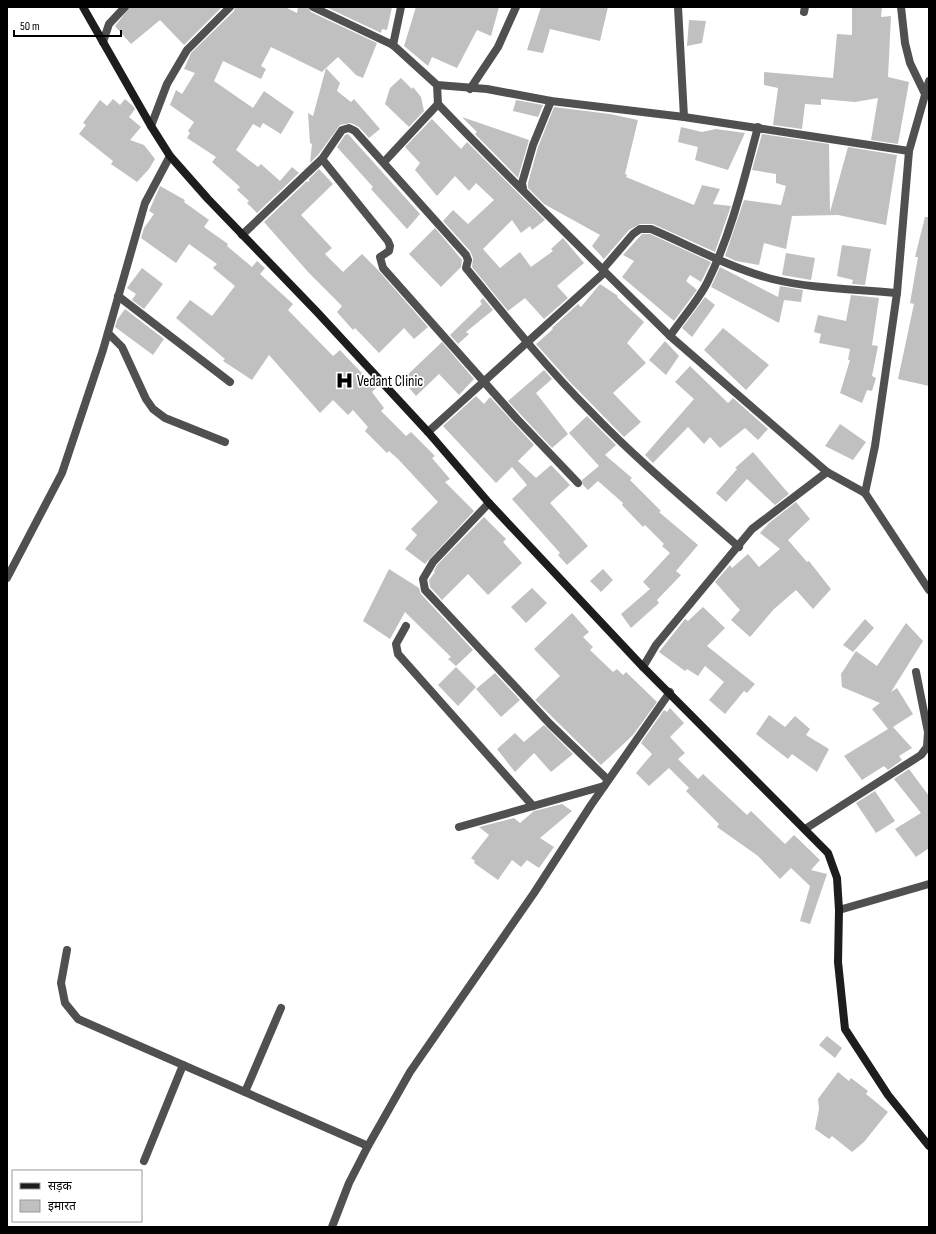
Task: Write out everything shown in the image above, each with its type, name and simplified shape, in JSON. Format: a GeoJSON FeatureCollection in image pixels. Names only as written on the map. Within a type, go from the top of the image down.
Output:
{"type":"FeatureCollection","features":[{"type":"Feature","properties":{"kind":"main road"},"geometry":{"type":"LineString","coordinates":[[83,7],[151,126],[170,156],[242,235],[317,312],[428,432],[489,503],[643,667],[670,692],[828,853],[837,878],[840,910],[838,962],[845,1028],[888,1095],[929,1146]]}},
{"type":"Feature","properties":{"kind":"street"},"geometry":{"type":"LineString","coordinates":[[103,42],[109,24],[125,7]]}},
{"type":"Feature","properties":{"kind":"street"},"geometry":{"type":"LineString","coordinates":[[151,126],[167,84],[187,50],[230,7]]}},
{"type":"Feature","properties":{"kind":"street"},"geometry":{"type":"LineString","coordinates":[[313,7],[393,44],[437,85],[470,89],[487,89],[551,101],[758,127],[909,151]]}},
{"type":"Feature","properties":{"kind":"street"},"geometry":{"type":"LineString","coordinates":[[393,44],[401,7]]}},
{"type":"Feature","properties":{"kind":"street"},"geometry":{"type":"LineString","coordinates":[[470,89],[498,47],[516,7]]}},
{"type":"Feature","properties":{"kind":"street"},"geometry":{"type":"LineString","coordinates":[[678,7],[684,117]]}},
{"type":"Feature","properties":{"kind":"street"},"geometry":{"type":"LineString","coordinates":[[901,7],[905,43],[910,63],[925,94]]}},
{"type":"Feature","properties":{"kind":"street"},"geometry":{"type":"LineString","coordinates":[[865,493],[875,446],[897,293],[909,151],[929,81]]}},
{"type":"Feature","properties":{"kind":"street"},"geometry":{"type":"LineString","coordinates":[[437,85],[438,104],[493,162],[523,189],[670,336],[827,472],[865,493],[929,590]]}},
{"type":"Feature","properties":{"kind":"street"},"geometry":{"type":"LineString","coordinates":[[523,189],[522,183],[533,145],[551,101]]}},
{"type":"Feature","properties":{"kind":"street"},"geometry":{"type":"LineString","coordinates":[[384,162],[438,104]]}},
{"type":"Feature","properties":{"kind":"street"},"geometry":{"type":"LineString","coordinates":[[920,112],[929,114]]}},
{"type":"Feature","properties":{"kind":"street"},"geometry":{"type":"LineString","coordinates":[[670,336],[708,282],[734,215],[758,127]]}},
{"type":"Feature","properties":{"kind":"street"},"geometry":{"type":"LineString","coordinates":[[242,235],[322,159],[342,130],[349,128],[355,131],[466,255],[468,260],[466,268],[527,342],[590,412],[635,455],[738,547]]}},
{"type":"Feature","properties":{"kind":"street"},"geometry":{"type":"LineString","coordinates":[[7,578],[62,473],[108,333],[145,203],[170,156]]}},
{"type":"Feature","properties":{"kind":"street"},"geometry":{"type":"LineString","coordinates":[[322,159],[388,241],[390,246],[389,251],[380,257],[383,268],[578,483]]}},
{"type":"Feature","properties":{"kind":"street"},"geometry":{"type":"LineString","coordinates":[[428,432],[604,270],[633,234],[640,229],[651,229],[717,260],[771,279],[897,293]]}},
{"type":"Feature","properties":{"kind":"street"},"geometry":{"type":"LineString","coordinates":[[118,296],[230,382]]}},
{"type":"Feature","properties":{"kind":"street"},"geometry":{"type":"LineString","coordinates":[[108,333],[122,347],[146,399],[153,408],[165,418],[225,442]]}},
{"type":"Feature","properties":{"kind":"street"},"geometry":{"type":"LineString","coordinates":[[643,667],[656,645],[752,529],[769,514],[827,472]]}},
{"type":"Feature","properties":{"kind":"street"},"geometry":{"type":"LineString","coordinates":[[489,503],[434,562],[423,578],[425,590],[606,783]]}},
{"type":"Feature","properties":{"kind":"street"},"geometry":{"type":"LineString","coordinates":[[406,626],[396,644],[398,654],[533,806]]}},
{"type":"Feature","properties":{"kind":"street"},"geometry":{"type":"LineString","coordinates":[[805,829],[921,755],[927,747],[928,732],[916,672]]}},
{"type":"Feature","properties":{"kind":"street"},"geometry":{"type":"LineString","coordinates":[[332,1227],[349,1183],[410,1072],[534,893],[606,783],[670,692]]}},
{"type":"Feature","properties":{"kind":"street"},"geometry":{"type":"LineString","coordinates":[[459,827],[606,783]]}},
{"type":"Feature","properties":{"kind":"street"},"geometry":{"type":"LineString","coordinates":[[840,910],[929,884]]}},
{"type":"Feature","properties":{"kind":"street"},"geometry":{"type":"LineString","coordinates":[[67,950],[61,983],[65,1003],[78,1019],[368,1146]]}},
{"type":"Feature","properties":{"kind":"street"},"geometry":{"type":"LineString","coordinates":[[245,1092],[281,1008]]}},
{"type":"Feature","properties":{"kind":"street"},"geometry":{"type":"LineString","coordinates":[[144,1161],[183,1065]]}},
{"type":"Feature","properties":{"kind":"building"},"geometry":{"type":"Polygon","coordinates":[[[130,7],[222,7],[184,45],[160,20],[131,44],[115,26],[130,7]]]}},
{"type":"Feature","properties":{"kind":"building"},"geometry":{"type":"Polygon","coordinates":[[[235,7],[285,7],[297,13],[298,7],[308,7],[311,12],[377,43],[363,78],[356,75],[338,57],[322,72],[271,47],[261,66],[266,69],[261,79],[223,61],[214,81],[253,108],[264,91],[294,112],[281,134],[263,123],[260,128],[253,124],[236,150],[258,167],[261,164],[280,181],[292,167],[299,173],[257,213],[247,203],[249,201],[237,190],[240,187],[212,162],[216,157],[187,138],[190,133],[188,131],[194,122],[170,105],[176,90],[182,94],[195,73],[184,69],[191,53],[234,11],[235,7]]]}},
{"type":"Feature","properties":{"kind":"building"},"geometry":{"type":"Polygon","coordinates":[[[326,7],[392,7],[387,30],[382,29],[381,33],[326,7]]]}},
{"type":"Feature","properties":{"kind":"building"},"geometry":{"type":"Polygon","coordinates":[[[416,7],[499,7],[491,36],[477,30],[457,68],[432,57],[428,66],[404,46],[416,7]]]}},
{"type":"Feature","properties":{"kind":"building"},"geometry":{"type":"Polygon","coordinates":[[[541,7],[608,7],[600,41],[550,29],[543,53],[527,50],[541,7]]]}},
{"type":"Feature","properties":{"kind":"building"},"geometry":{"type":"Polygon","coordinates":[[[852,7],[882,7],[881,17],[891,16],[888,77],[909,82],[898,144],[871,140],[878,98],[855,102],[821,99],[821,105],[805,104],[802,129],[773,125],[778,88],[764,85],[764,72],[833,78],[837,34],[852,35],[852,7]]]}},
{"type":"Feature","properties":{"kind":"building"},"geometry":{"type":"Polygon","coordinates":[[[689,20],[706,21],[702,43],[687,46],[689,20]]]}},
{"type":"Feature","properties":{"kind":"building"},"geometry":{"type":"Polygon","coordinates":[[[326,68],[340,83],[337,91],[351,102],[354,99],[380,129],[369,138],[359,127],[351,123],[340,125],[318,155],[310,163],[312,144],[310,143],[308,113],[313,116],[326,68]]]}},
{"type":"Feature","properties":{"kind":"building"},"geometry":{"type":"Polygon","coordinates":[[[401,78],[412,89],[413,87],[421,97],[424,111],[409,127],[385,104],[390,88],[401,78]]]}},
{"type":"Feature","properties":{"kind":"building"},"geometry":{"type":"Polygon","coordinates":[[[113,99],[120,105],[125,99],[133,106],[135,109],[129,117],[141,127],[130,140],[144,145],[155,159],[149,169],[137,182],[111,164],[113,161],[79,134],[86,125],[83,123],[100,100],[107,106],[113,99]]]}},
{"type":"Feature","properties":{"kind":"building"},"geometry":{"type":"Polygon","coordinates":[[[516,100],[543,105],[538,117],[513,111],[516,100]]]}},
{"type":"Feature","properties":{"kind":"building"},"geometry":{"type":"Polygon","coordinates":[[[554,107],[610,114],[638,120],[625,174],[627,175],[626,177],[694,205],[702,185],[720,189],[713,204],[731,206],[715,252],[653,224],[640,224],[629,230],[604,259],[592,246],[600,235],[544,204],[528,188],[538,147],[554,107]]]}},
{"type":"Feature","properties":{"kind":"building"},"geometry":{"type":"Polygon","coordinates":[[[462,117],[529,140],[518,178],[475,134],[477,132],[462,117]]]}},
{"type":"Feature","properties":{"kind":"building"},"geometry":{"type":"Polygon","coordinates":[[[432,119],[461,149],[467,142],[545,220],[532,230],[530,226],[521,233],[512,220],[483,249],[500,268],[520,252],[531,267],[553,251],[551,249],[563,238],[584,263],[557,286],[568,298],[544,319],[525,298],[508,311],[472,267],[473,258],[470,251],[443,221],[453,210],[468,224],[494,200],[476,183],[469,191],[455,176],[437,196],[415,170],[420,163],[405,147],[432,119]]]}},
{"type":"Feature","properties":{"kind":"building"},"geometry":{"type":"Polygon","coordinates":[[[681,127],[702,132],[716,129],[745,133],[728,170],[695,160],[698,147],[678,142],[681,127]]]}},
{"type":"Feature","properties":{"kind":"building"},"geometry":{"type":"Polygon","coordinates":[[[348,134],[420,214],[407,229],[371,189],[373,187],[337,147],[345,135],[348,134]]]}},
{"type":"Feature","properties":{"kind":"building"},"geometry":{"type":"Polygon","coordinates":[[[762,134],[829,144],[830,212],[848,147],[897,155],[886,225],[838,215],[792,216],[786,249],[764,243],[759,265],[736,261],[725,256],[744,200],[781,205],[786,186],[776,183],[776,174],[752,170],[762,134]]]}},
{"type":"Feature","properties":{"kind":"building"},"geometry":{"type":"Polygon","coordinates":[[[319,169],[333,184],[301,215],[332,248],[325,254],[343,272],[362,254],[378,270],[428,327],[414,339],[404,328],[379,353],[355,328],[353,330],[337,312],[342,306],[309,273],[264,222],[307,181],[309,182],[309,179],[319,169]]]}},
{"type":"Feature","properties":{"kind":"building"},"geometry":{"type":"Polygon","coordinates":[[[160,186],[185,200],[184,202],[209,220],[204,227],[228,244],[227,246],[252,267],[257,261],[265,268],[260,274],[293,304],[288,310],[333,356],[340,350],[376,388],[372,392],[384,408],[381,411],[406,436],[411,432],[435,456],[432,458],[450,479],[445,482],[474,511],[425,564],[405,549],[417,535],[411,529],[438,502],[398,459],[389,451],[387,453],[365,431],[368,427],[353,410],[348,415],[333,400],[320,413],[269,355],[252,380],[223,361],[225,359],[176,318],[190,300],[212,316],[235,286],[213,268],[217,264],[189,244],[176,263],[141,238],[144,228],[154,214],[149,211],[160,186]]]}},
{"type":"Feature","properties":{"kind":"building"},"geometry":{"type":"Polygon","coordinates":[[[925,217],[929,217],[929,386],[898,379],[914,304],[910,303],[918,257],[915,257],[925,217]]]}},
{"type":"Feature","properties":{"kind":"building"},"geometry":{"type":"Polygon","coordinates":[[[435,228],[462,260],[461,267],[441,287],[409,254],[435,228]]]}},
{"type":"Feature","properties":{"kind":"building"},"geometry":{"type":"Polygon","coordinates":[[[642,234],[650,234],[711,262],[701,282],[690,275],[686,281],[697,290],[674,321],[622,277],[634,261],[623,255],[642,234]]]}},
{"type":"Feature","properties":{"kind":"building"},"geometry":{"type":"Polygon","coordinates":[[[842,245],[871,249],[865,285],[852,284],[853,280],[837,276],[842,245]]]}},
{"type":"Feature","properties":{"kind":"building"},"geometry":{"type":"Polygon","coordinates":[[[786,253],[815,258],[811,280],[782,275],[786,253]]]}},
{"type":"Feature","properties":{"kind":"building"},"geometry":{"type":"Polygon","coordinates":[[[720,267],[778,297],[780,286],[803,290],[801,302],[784,300],[779,323],[711,287],[720,267]]]}},
{"type":"Feature","properties":{"kind":"building"},"geometry":{"type":"Polygon","coordinates":[[[142,268],[163,284],[144,309],[132,300],[136,294],[127,288],[142,268]]]}},
{"type":"Feature","properties":{"kind":"building"},"geometry":{"type":"Polygon","coordinates":[[[600,284],[618,296],[617,297],[644,322],[627,343],[646,363],[613,393],[641,422],[624,437],[569,381],[536,344],[578,304],[581,307],[600,284]]]}},
{"type":"Feature","properties":{"kind":"building"},"geometry":{"type":"Polygon","coordinates":[[[851,295],[879,298],[872,345],[878,346],[872,376],[876,378],[872,391],[867,390],[862,403],[840,393],[850,360],[848,360],[850,349],[819,343],[821,334],[814,332],[818,315],[846,321],[851,295]]]}},
{"type":"Feature","properties":{"kind":"building"},"geometry":{"type":"Polygon","coordinates":[[[705,297],[715,305],[692,337],[682,328],[705,297]]]}},
{"type":"Feature","properties":{"kind":"building"},"geometry":{"type":"Polygon","coordinates":[[[483,298],[493,310],[466,332],[469,334],[458,344],[450,335],[482,304],[480,301],[483,298]]]}},
{"type":"Feature","properties":{"kind":"building"},"geometry":{"type":"Polygon","coordinates":[[[125,309],[164,339],[153,355],[115,327],[117,320],[125,309]]]}},
{"type":"Feature","properties":{"kind":"building"},"geometry":{"type":"Polygon","coordinates":[[[723,328],[769,365],[746,390],[704,350],[723,328]]]}},
{"type":"Feature","properties":{"kind":"building"},"geometry":{"type":"Polygon","coordinates":[[[665,341],[679,356],[666,375],[649,360],[665,341]]]}},
{"type":"Feature","properties":{"kind":"building"},"geometry":{"type":"Polygon","coordinates":[[[442,342],[474,379],[459,395],[439,374],[416,396],[402,380],[442,342]]]}},
{"type":"Feature","properties":{"kind":"building"},"geometry":{"type":"Polygon","coordinates":[[[690,366],[728,403],[733,398],[768,429],[758,440],[745,428],[720,448],[710,437],[704,444],[688,427],[653,463],[645,455],[694,399],[675,382],[690,366]]]}},
{"type":"Feature","properties":{"kind":"building"},"geometry":{"type":"Polygon","coordinates":[[[544,370],[552,379],[536,393],[568,434],[552,448],[508,401],[544,370]]]}},
{"type":"Feature","properties":{"kind":"building"},"geometry":{"type":"Polygon","coordinates":[[[476,396],[484,404],[490,397],[534,445],[518,461],[536,478],[551,465],[570,485],[550,503],[588,546],[567,565],[558,555],[560,553],[512,499],[527,485],[512,467],[496,483],[443,426],[476,396]]]}},
{"type":"Feature","properties":{"kind":"building"},"geometry":{"type":"Polygon","coordinates":[[[587,416],[616,445],[605,455],[632,478],[630,480],[661,511],[659,512],[698,545],[676,571],[681,575],[657,600],[659,603],[631,628],[621,614],[650,589],[643,582],[670,553],[662,546],[664,544],[645,525],[643,527],[622,505],[623,503],[598,481],[588,490],[583,485],[582,480],[599,466],[569,433],[587,416]]]}},
{"type":"Feature","properties":{"kind":"building"},"geometry":{"type":"Polygon","coordinates":[[[840,424],[866,442],[853,460],[825,446],[840,424]]]}},
{"type":"Feature","properties":{"kind":"building"},"geometry":{"type":"Polygon","coordinates":[[[753,452],[789,494],[775,505],[747,479],[726,502],[716,493],[737,469],[735,468],[753,452]]]}},
{"type":"Feature","properties":{"kind":"building"},"geometry":{"type":"Polygon","coordinates":[[[796,502],[810,519],[788,540],[807,562],[809,561],[831,589],[813,609],[796,590],[774,609],[750,637],[731,620],[740,610],[715,582],[730,565],[732,568],[748,554],[759,567],[780,549],[760,533],[769,523],[796,502]]]}},
{"type":"Feature","properties":{"kind":"building"},"geometry":{"type":"Polygon","coordinates":[[[484,517],[506,539],[503,542],[522,563],[488,595],[468,574],[442,600],[430,587],[429,580],[435,572],[434,571],[437,565],[484,517]]]}},
{"type":"Feature","properties":{"kind":"building"},"geometry":{"type":"Polygon","coordinates":[[[389,569],[419,588],[421,594],[473,650],[456,666],[448,659],[451,657],[405,612],[390,639],[363,621],[389,569]]]}},
{"type":"Feature","properties":{"kind":"building"},"geometry":{"type":"Polygon","coordinates":[[[603,569],[613,580],[601,592],[590,581],[603,569]]]}},
{"type":"Feature","properties":{"kind":"building"},"geometry":{"type":"Polygon","coordinates":[[[532,588],[547,603],[526,623],[511,607],[532,588]]]}},
{"type":"Feature","properties":{"kind":"building"},"geometry":{"type":"Polygon","coordinates":[[[703,607],[725,628],[707,646],[755,684],[747,693],[744,691],[725,714],[709,700],[724,682],[705,666],[698,676],[687,669],[685,671],[659,652],[685,619],[688,621],[703,607]]]}},
{"type":"Feature","properties":{"kind":"building"},"geometry":{"type":"Polygon","coordinates":[[[572,613],[589,632],[583,637],[593,647],[590,650],[613,672],[617,669],[623,675],[626,672],[657,702],[633,735],[601,765],[535,700],[560,676],[534,649],[572,613]]]}},
{"type":"Feature","properties":{"kind":"building"},"geometry":{"type":"Polygon","coordinates":[[[865,619],[874,628],[853,652],[843,645],[865,619]]]}},
{"type":"Feature","properties":{"kind":"building"},"geometry":{"type":"Polygon","coordinates":[[[906,623],[923,641],[891,692],[897,688],[913,714],[893,727],[912,748],[899,756],[902,760],[888,770],[884,766],[862,780],[844,756],[888,729],[872,709],[880,703],[842,687],[841,674],[856,651],[877,666],[906,623]]]}},
{"type":"Feature","properties":{"kind":"building"},"geometry":{"type":"Polygon","coordinates":[[[456,667],[476,687],[458,706],[438,685],[456,667]]]}},
{"type":"Feature","properties":{"kind":"building"},"geometry":{"type":"Polygon","coordinates":[[[495,673],[520,700],[501,717],[476,689],[495,673]]]}},
{"type":"Feature","properties":{"kind":"building"},"geometry":{"type":"Polygon","coordinates":[[[670,708],[684,723],[670,737],[685,753],[678,759],[698,779],[703,774],[747,815],[751,811],[785,844],[794,835],[820,860],[811,870],[827,874],[810,924],[800,921],[810,886],[791,868],[780,879],[758,856],[717,827],[719,824],[686,791],[689,788],[669,768],[649,786],[636,773],[652,754],[641,743],[664,710],[667,712],[670,708]]]}},
{"type":"Feature","properties":{"kind":"building"},"geometry":{"type":"Polygon","coordinates":[[[769,715],[785,727],[795,716],[810,729],[806,735],[829,749],[817,772],[792,754],[788,759],[756,734],[769,715]]]}},
{"type":"Feature","properties":{"kind":"building"},"geometry":{"type":"Polygon","coordinates":[[[544,725],[573,754],[551,772],[534,753],[515,772],[497,749],[515,733],[524,742],[544,725]]]}},
{"type":"Feature","properties":{"kind":"building"},"geometry":{"type":"Polygon","coordinates":[[[909,769],[929,796],[929,848],[916,857],[895,829],[921,813],[894,779],[909,769]]]}},
{"type":"Feature","properties":{"kind":"building"},"geometry":{"type":"Polygon","coordinates":[[[875,791],[895,821],[876,833],[856,803],[875,791]]]}},
{"type":"Feature","properties":{"kind":"building"},"geometry":{"type":"Polygon","coordinates":[[[562,804],[572,811],[540,838],[554,847],[539,868],[527,860],[521,867],[512,860],[498,880],[474,863],[475,861],[471,858],[489,835],[479,827],[514,818],[520,823],[534,811],[562,804]]]}},
{"type":"Feature","properties":{"kind":"building"},"geometry":{"type":"Polygon","coordinates":[[[827,1036],[842,1048],[835,1058],[819,1045],[827,1036]]]}},
{"type":"Feature","properties":{"kind":"building"},"geometry":{"type":"Polygon","coordinates":[[[838,1072],[849,1081],[851,1078],[868,1091],[866,1094],[888,1112],[864,1142],[852,1152],[832,1136],[829,1139],[815,1129],[819,1109],[818,1099],[838,1072]]]}},
{"type":"Feature","properties":{"kind":"place","name":"Vedant Clinic"},"geometry":{"type":"Point","coordinates":[344,381]}}]}
